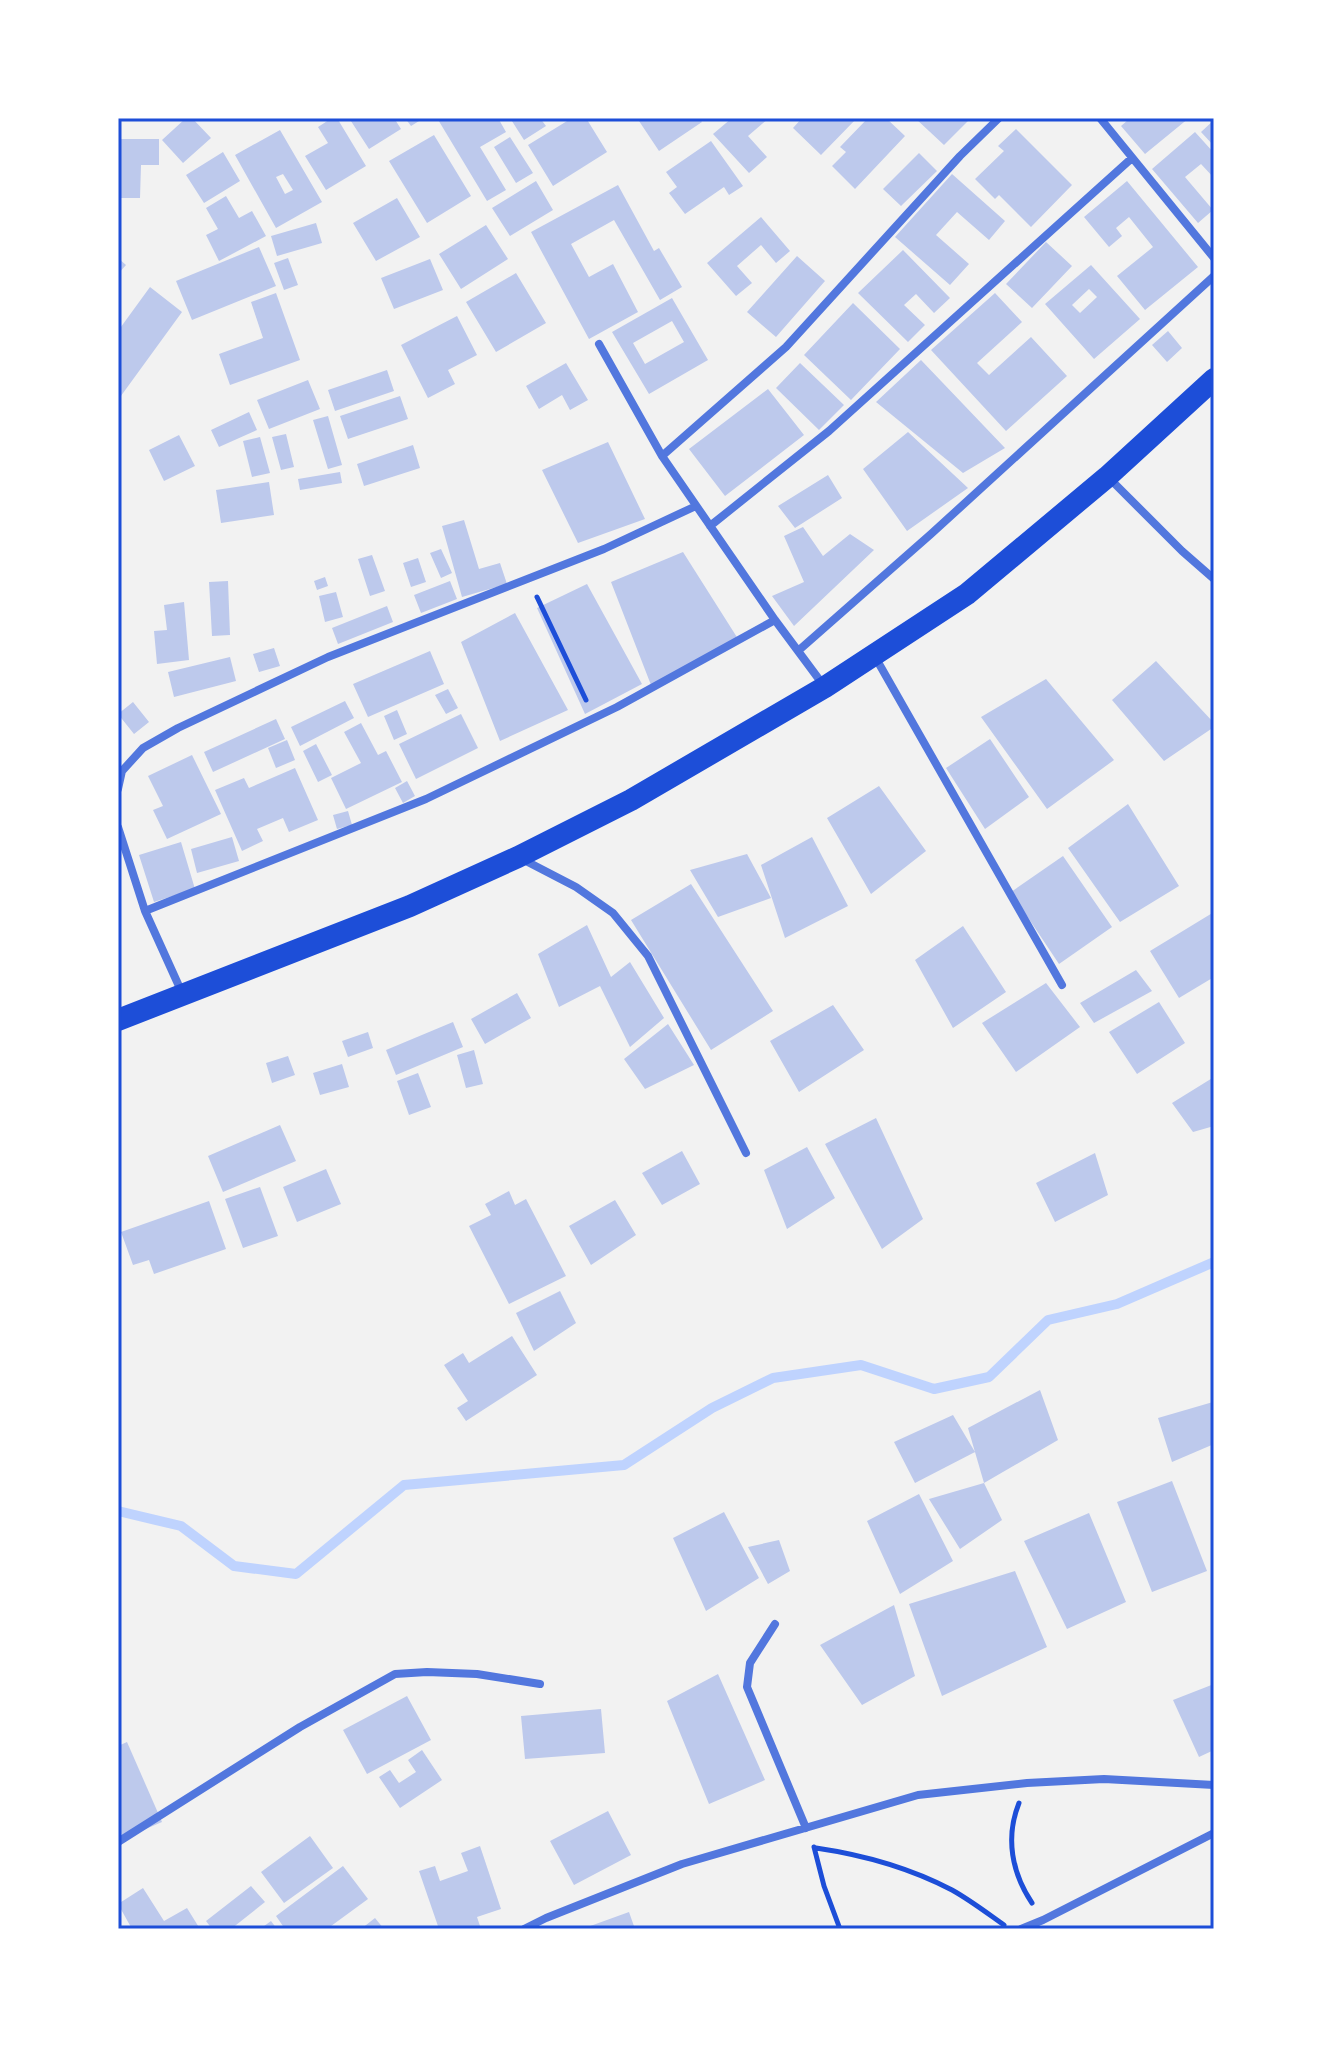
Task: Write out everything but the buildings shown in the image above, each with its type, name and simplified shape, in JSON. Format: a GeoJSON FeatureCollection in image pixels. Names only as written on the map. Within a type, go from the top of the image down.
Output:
{"type":"FeatureCollection","features":[{"type":"Feature","properties":{"kind":"highway"},"geometry":{"type":"LineString","coordinates":[[118,1020],[410,906],[518,857],[631,800],[825,687],[967,594],[1107,477],[1214,379]]}},
{"type":"Feature","properties":{"kind":"street"},"geometry":{"type":"LineString","coordinates":[[662,456],[786,347],[960,156],[999,118]]}},
{"type":"Feature","properties":{"kind":"street"},"geometry":{"type":"LineString","coordinates":[[1100,118],[1214,258]]}},
{"type":"Feature","properties":{"kind":"street"},"geometry":{"type":"LineString","coordinates":[[710,526],[829,431],[1132,158]]}},
{"type":"Feature","properties":{"kind":"street"},"geometry":{"type":"LineString","coordinates":[[798,651],[1214,276]]}},
{"type":"Feature","properties":{"kind":"street"},"geometry":{"type":"LineString","coordinates":[[599,344],[662,456],[825,687]]}},
{"type":"Feature","properties":{"kind":"street"},"geometry":{"type":"LineString","coordinates":[[1107,477],[1214,579]]}},
{"type":"Feature","properties":{"kind":"street"},"geometry":{"type":"LineString","coordinates":[[118,789],[122,771],[143,748],[178,728],[328,657],[604,549],[696,506]]}},
{"type":"Feature","properties":{"kind":"street"},"geometry":{"type":"LineString","coordinates":[[145,911],[426,799],[595,718],[775,620]]}},
{"type":"Feature","properties":{"kind":"street"},"geometry":{"type":"LineString","coordinates":[[874,655],[1062,985]]}},
{"type":"Feature","properties":{"kind":"street"},"geometry":{"type":"LineString","coordinates":[[118,827],[145,911],[183,996]]}},
{"type":"Feature","properties":{"kind":"street"},"geometry":{"type":"LineString","coordinates":[[518,857],[576,887],[613,913],[648,956],[746,1153]]}},
{"type":"Feature","properties":{"kind":"street"},"geometry":{"type":"LineString","coordinates":[[775,1624],[750,1663],[747,1687],[806,1828]]}},
{"type":"Feature","properties":{"kind":"street"},"geometry":{"type":"LineString","coordinates":[[118,1842],[300,1727],[395,1674],[477,1674],[540,1684]]}},
{"type":"Feature","properties":{"kind":"street"},"geometry":{"type":"LineString","coordinates":[[524,1929],[682,1864],[918,1795],[1027,1783],[1104,1779],[1214,1785]]}},
{"type":"Feature","properties":{"kind":"street"},"geometry":{"type":"LineString","coordinates":[[1021,1929],[1214,1833]]}},
{"type":"Feature","properties":{"kind":"path"},"geometry":{"type":"LineString","coordinates":[[528,578],[595,718]]}},
{"type":"Feature","properties":{"kind":"path"},"geometry":{"type":"LineString","coordinates":[[1027,1783],[1015,1814],[1013,1863],[1020,1885],[1043,1920]]}},
{"type":"Feature","properties":{"kind":"path"},"geometry":{"type":"LineString","coordinates":[[806,1828],[840,1929]]}},
{"type":"Feature","properties":{"kind":"path"},"geometry":{"type":"LineString","coordinates":[[815,1848],[874,1858],[903,1868],[953,1891],[1010,1929]]}},
{"type":"Feature","properties":{"kind":"waterway"},"geometry":{"type":"LineString","coordinates":[[118,1511],[181,1526],[234,1566],[296,1574],[404,1485],[624,1465],[712,1408],[773,1378],[861,1365],[934,1389],[989,1377],[1048,1320],[1117,1304],[1214,1262]]}}]}
